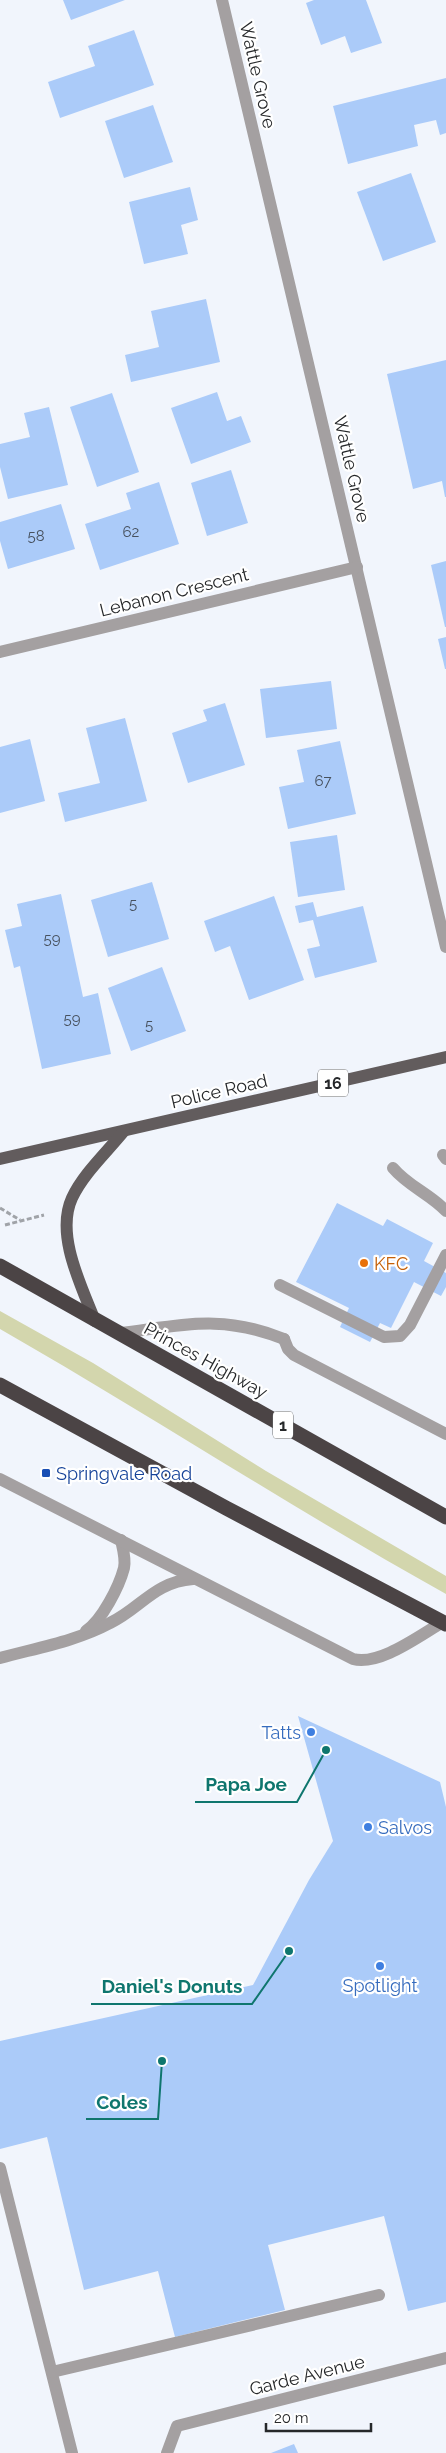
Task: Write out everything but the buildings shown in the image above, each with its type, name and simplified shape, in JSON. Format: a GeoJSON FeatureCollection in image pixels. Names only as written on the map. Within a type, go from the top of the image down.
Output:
{"type":"FeatureCollection","features":[{"type":"Feature","properties":{"kind":"highway","name":"Princes Highway"},"geometry":{"type":"LineString","coordinates":[[0,1266],[446,1517]]}},
{"type":"Feature","properties":{"kind":"highway"},"geometry":{"type":"LineString","coordinates":[[0,1385],[218,1504],[444,1623]]}},
{"type":"Feature","properties":{"kind":"main road","name":"Police Road"},"geometry":{"type":"LineString","coordinates":[[0,1159],[446,1058]]}},
{"type":"Feature","properties":{"kind":"main road"},"geometry":{"type":"LineString","coordinates":[[95,1321],[69,1250],[68,1210],[72,1198],[80,1185],[124,1131]]}},
{"type":"Feature","properties":{"kind":"street","name":"Wattle Grove"},"geometry":{"type":"LineString","coordinates":[[222,0],[446,947]]}},
{"type":"Feature","properties":{"kind":"street","name":"Lebanon Crescent"},"geometry":{"type":"LineString","coordinates":[[0,652],[357,566]]}},
{"type":"Feature","properties":{"kind":"street"},"geometry":{"type":"LineString","coordinates":[[393,1168],[405,1181],[436,1200],[446,1211]]}},
{"type":"Feature","properties":{"kind":"street"},"geometry":{"type":"LineString","coordinates":[[280,1285],[384,1337],[400,1336],[410,1325],[446,1256]]}},
{"type":"Feature","properties":{"kind":"street"},"geometry":{"type":"LineString","coordinates":[[120,1334],[218,1322],[254,1328],[284,1339],[288,1349],[294,1355],[446,1434]]}},
{"type":"Feature","properties":{"kind":"street"},"geometry":{"type":"LineString","coordinates":[[0,1479],[121,1540],[193,1579],[346,1656],[360,1661],[380,1657],[444,1623]]}},
{"type":"Feature","properties":{"kind":"street"},"geometry":{"type":"LineString","coordinates":[[72,1637],[92,1627],[108,1604],[124,1568],[121,1540]]}},
{"type":"Feature","properties":{"kind":"street"},"geometry":{"type":"LineString","coordinates":[[0,1658],[109,1624],[146,1596],[168,1584],[193,1579]]}},
{"type":"Feature","properties":{"kind":"street"},"geometry":{"type":"LineString","coordinates":[[0,2168],[72,2453]]}},
{"type":"Feature","properties":{"kind":"street"},"geometry":{"type":"LineString","coordinates":[[52,2372],[379,2295]]}},
{"type":"Feature","properties":{"kind":"street","name":"Garde Avenue"},"geometry":{"type":"LineString","coordinates":[[167,2453],[177,2426],[446,2358]]}},
{"type":"Feature","properties":{"kind":"path"},"geometry":{"type":"LineString","coordinates":[[0,1208],[21,1220]]}},
{"type":"Feature","properties":{"kind":"path"},"geometry":{"type":"LineString","coordinates":[[5,1225],[47,1214]]}},
{"type":"Feature","properties":{"kind":"green space"},"geometry":{"type":"Polygon","coordinates":[[[0,1311],[93,1363],[266,1471],[446,1576],[446,1594],[0,1329],[0,1311]]]}},
{"type":"Feature","properties":{"kind":"place","name":"KFC"},"geometry":{"type":"Point","coordinates":[364,1263]}},
{"type":"Feature","properties":{"kind":"place","name":"Springvale Road"},"geometry":{"type":"Point","coordinates":[46,1473]}},
{"type":"Feature","properties":{"kind":"place","name":"Tatts"},"geometry":{"type":"Point","coordinates":[311,1732]}},
{"type":"Feature","properties":{"kind":"place","name":"Papa Joe"},"geometry":{"type":"Point","coordinates":[326,1750]}},
{"type":"Feature","properties":{"kind":"place","name":"Salvos"},"geometry":{"type":"Point","coordinates":[368,1827]}},
{"type":"Feature","properties":{"kind":"place","name":"Daniel's Donuts"},"geometry":{"type":"Point","coordinates":[289,1951]}},
{"type":"Feature","properties":{"kind":"place","name":"Spotlight"},"geometry":{"type":"Point","coordinates":[380,1966]}},
{"type":"Feature","properties":{"kind":"place","name":"Coles"},"geometry":{"type":"Point","coordinates":[162,2061]}}]}
